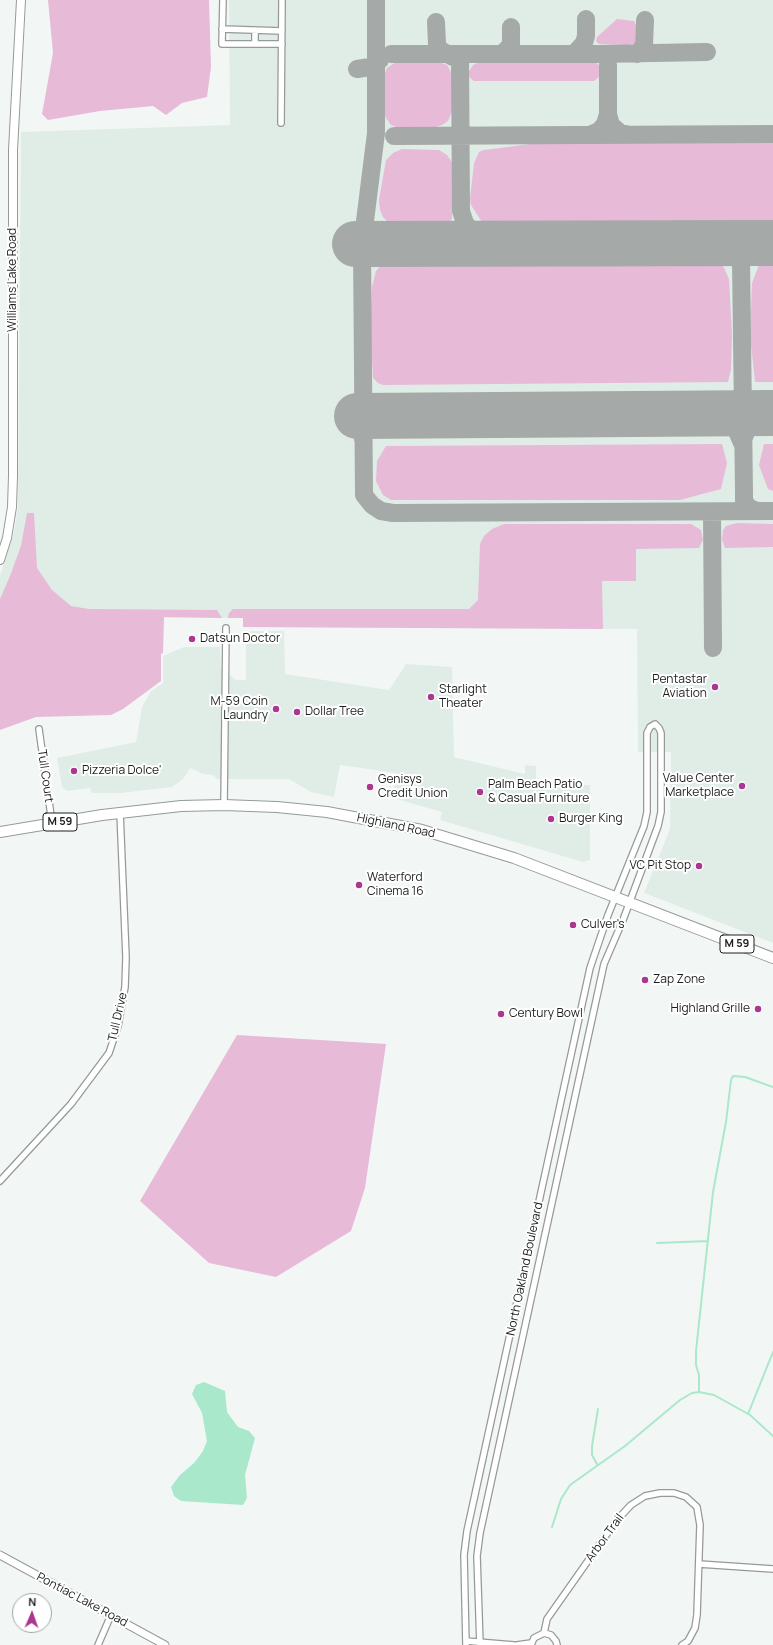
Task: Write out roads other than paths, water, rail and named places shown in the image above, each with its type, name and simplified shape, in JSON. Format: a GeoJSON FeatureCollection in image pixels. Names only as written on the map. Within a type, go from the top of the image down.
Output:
{"type":"FeatureCollection","features":[{"type":"Feature","properties":{"kind":"highway","name":"Highland Road"},"geometry":{"type":"LineString","coordinates":[[0,832],[120,812],[181,806],[224,805],[277,807],[327,812],[422,830],[514,858],[773,958]]}},
{"type":"Feature","properties":{"kind":"main road","name":"Williams Lake Road"},"geometry":{"type":"LineString","coordinates":[[0,560],[10,523],[13,476],[13,150],[20,0]]}},
{"type":"Feature","properties":{"kind":"street"},"geometry":{"type":"LineString","coordinates":[[222,0],[222,44],[282,44]]}},
{"type":"Feature","properties":{"kind":"street"},"geometry":{"type":"LineString","coordinates":[[282,0],[282,122]]}},
{"type":"Feature","properties":{"kind":"street"},"geometry":{"type":"LineString","coordinates":[[222,29],[282,30]]}},
{"type":"Feature","properties":{"kind":"street"},"geometry":{"type":"LineString","coordinates":[[255,30],[255,44]]}},
{"type":"Feature","properties":{"kind":"street"},"geometry":{"type":"LineString","coordinates":[[224,805],[226,628]]}},
{"type":"Feature","properties":{"kind":"street","name":"North Oakland Boulevard"},"geometry":{"type":"LineString","coordinates":[[466,1643],[464,1555],[467,1531],[590,968],[647,812],[647,733],[650,727],[655,724],[661,733],[662,812],[603,970],[480,1533],[477,1556],[480,1643]]}},
{"type":"Feature","properties":{"kind":"street","name":"Tull Court"},"geometry":{"type":"LineString","coordinates":[[38,729],[52,823]]}},
{"type":"Feature","properties":{"kind":"street","name":"Tull Drive"},"geometry":{"type":"LineString","coordinates":[[0,1182],[71,1104],[109,1053],[118,1026],[124,994],[126,957],[120,812]]}},
{"type":"Feature","properties":{"kind":"street","name":"Arbor Trail"},"geometry":{"type":"LineString","coordinates":[[544,1633],[547,1619],[616,1520],[631,1505],[645,1496],[660,1493],[674,1493],[686,1497],[697,1507],[700,1525],[697,1615],[695,1628],[688,1641],[682,1645]]}},
{"type":"Feature","properties":{"kind":"street","name":"Pontiac Lake Road"},"geometry":{"type":"LineString","coordinates":[[0,1555],[165,1645]]}},
{"type":"Feature","properties":{"kind":"street"},"geometry":{"type":"LineString","coordinates":[[699,1564],[773,1569]]}},
{"type":"Feature","properties":{"kind":"street"},"geometry":{"type":"LineString","coordinates":[[98,1645],[111,1615]]}},
{"type":"Feature","properties":{"kind":"street"},"geometry":{"type":"LineString","coordinates":[[466,1643],[515,1645],[531,1644],[534,1638],[544,1633],[551,1635],[556,1641],[557,1645]]}},
{"type":"Feature","properties":{"kind":"waterway"},"geometry":{"type":"LineString","coordinates":[[699,1392],[699,1375],[696,1365],[696,1351],[713,1192],[726,1122],[731,1080],[733,1076],[745,1077],[773,1087]]}},
{"type":"Feature","properties":{"kind":"waterway"},"geometry":{"type":"LineString","coordinates":[[657,1243],[708,1241]]}},
{"type":"Feature","properties":{"kind":"waterway"},"geometry":{"type":"LineString","coordinates":[[748,1414],[773,1352]]}},
{"type":"Feature","properties":{"kind":"waterway"},"geometry":{"type":"LineString","coordinates":[[552,1527],[561,1499],[570,1485],[625,1446],[680,1400],[692,1393],[699,1392],[714,1395],[750,1415],[773,1436]]}},
{"type":"Feature","properties":{"kind":"waterway"},"geometry":{"type":"LineString","coordinates":[[597,1464],[592,1455],[592,1446],[598,1409]]}},
{"type":"Feature","properties":{"kind":"place","name":"Datsun Doctor"},"geometry":{"type":"Point","coordinates":[192,639]}},
{"type":"Feature","properties":{"kind":"place","name":"Pentastar Aviation"},"geometry":{"type":"Point","coordinates":[715,687]}},
{"type":"Feature","properties":{"kind":"place","name":"Starlight Theater"},"geometry":{"type":"Point","coordinates":[431,697]}},
{"type":"Feature","properties":{"kind":"place","name":"M-59 Coin Laundry"},"geometry":{"type":"Point","coordinates":[276,709]}},
{"type":"Feature","properties":{"kind":"place","name":"Dollar Tree"},"geometry":{"type":"Point","coordinates":[297,712]}},
{"type":"Feature","properties":{"kind":"place","name":"Pizzeria Dolce'"},"geometry":{"type":"Point","coordinates":[74,771]}},
{"type":"Feature","properties":{"kind":"place","name":"Value Center Marketplace"},"geometry":{"type":"Point","coordinates":[742,786]}},
{"type":"Feature","properties":{"kind":"place","name":"Genisys Credit Union"},"geometry":{"type":"Point","coordinates":[370,787]}},
{"type":"Feature","properties":{"kind":"place","name":"Palm Beach Patio & Casual Furniture"},"geometry":{"type":"Point","coordinates":[480,792]}},
{"type":"Feature","properties":{"kind":"place","name":"Burger King"},"geometry":{"type":"Point","coordinates":[551,819]}},
{"type":"Feature","properties":{"kind":"place","name":"VC Pit Stop"},"geometry":{"type":"Point","coordinates":[699,866]}},
{"type":"Feature","properties":{"kind":"place","name":"Waterford Cinema 16"},"geometry":{"type":"Point","coordinates":[359,885]}},
{"type":"Feature","properties":{"kind":"place","name":"Culver's"},"geometry":{"type":"Point","coordinates":[573,925]}},
{"type":"Feature","properties":{"kind":"place","name":"Zap Zone"},"geometry":{"type":"Point","coordinates":[645,980]}},
{"type":"Feature","properties":{"kind":"place","name":"Highland Grille"},"geometry":{"type":"Point","coordinates":[758,1009]}},
{"type":"Feature","properties":{"kind":"place","name":"Century Bowl"},"geometry":{"type":"Point","coordinates":[501,1014]}}]}
